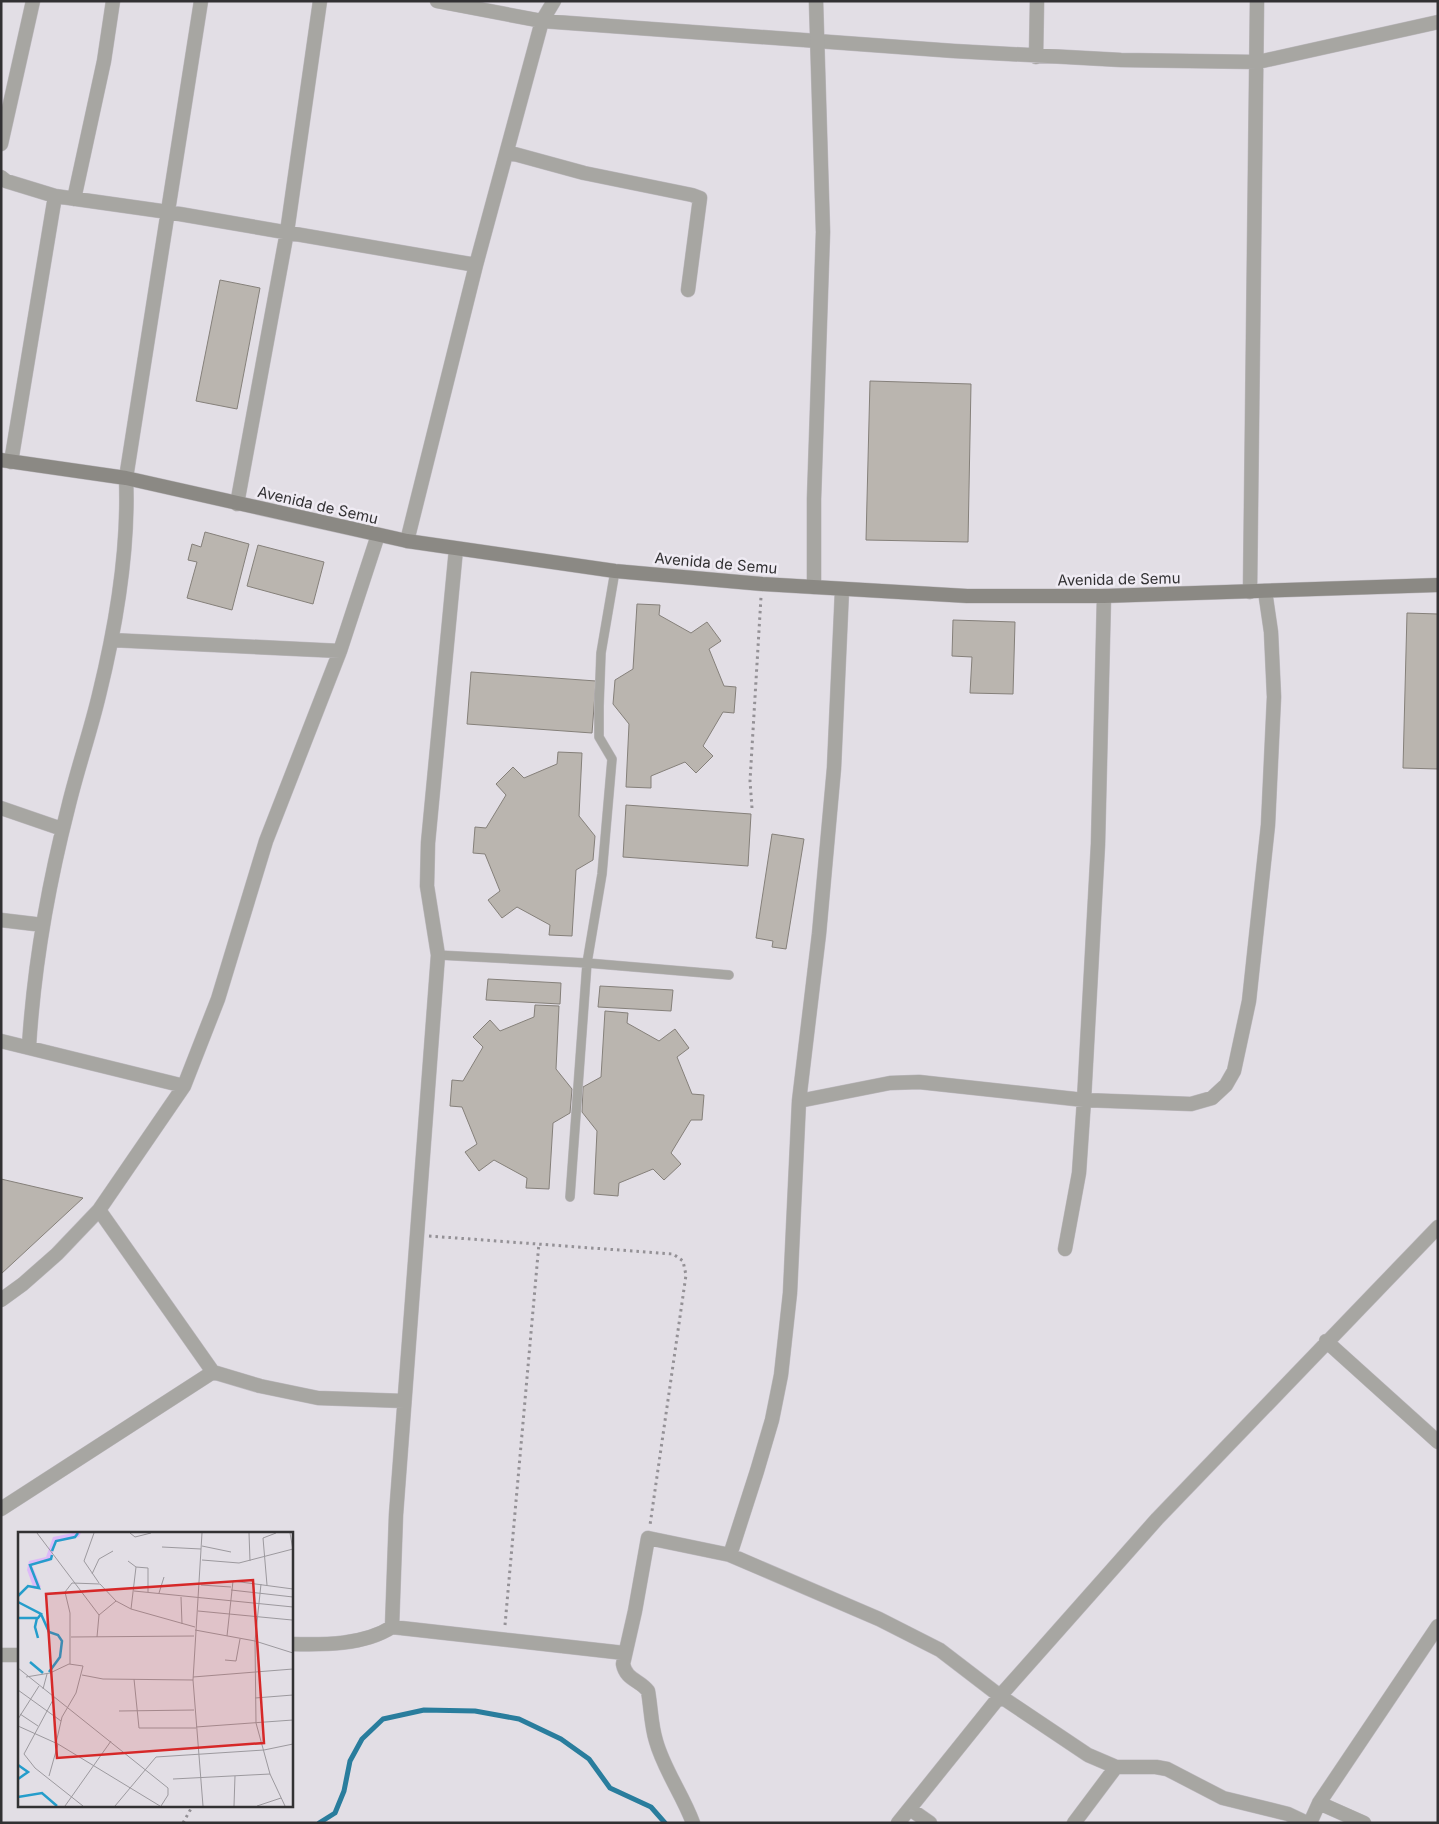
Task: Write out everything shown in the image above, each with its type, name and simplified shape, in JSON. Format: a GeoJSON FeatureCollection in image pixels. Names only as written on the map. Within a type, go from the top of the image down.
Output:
{"type":"FeatureCollection","features":[{"type":"Feature","properties":{"kind":"main road","name":"Avenida de Semu"},"geometry":{"type":"LineString","coordinates":[[6,461],[126,478],[378,535],[456,549],[615,571],[762,584],[967,596],[1104,596],[1438,585]]}},
{"type":"Feature","properties":{"kind":"street"},"geometry":{"type":"LineString","coordinates":[[1,144],[32,1]]}},
{"type":"Feature","properties":{"kind":"street"},"geometry":{"type":"LineString","coordinates":[[74,199],[104,61],[113,1]]}},
{"type":"Feature","properties":{"kind":"street"},"geometry":{"type":"LineString","coordinates":[[29,1046],[43,925],[62,829],[99,695],[111,640],[128,511],[126,478],[201,1]]}},
{"type":"Feature","properties":{"kind":"street"},"geometry":{"type":"LineString","coordinates":[[237,504],[286,232],[320,1]]}},
{"type":"Feature","properties":{"kind":"street"},"geometry":{"type":"LineString","coordinates":[[437,1],[542,21],[1036,57],[1258,62],[1438,22]]}},
{"type":"Feature","properties":{"kind":"street"},"geometry":{"type":"LineString","coordinates":[[407,541],[476,265],[542,21],[554,1]]}},
{"type":"Feature","properties":{"kind":"street"},"geometry":{"type":"LineString","coordinates":[[814,587],[823,232],[816,1]]}},
{"type":"Feature","properties":{"kind":"street"},"geometry":{"type":"LineString","coordinates":[[1036,57],[1037,1]]}},
{"type":"Feature","properties":{"kind":"street"},"geometry":{"type":"LineString","coordinates":[[1250,592],[1258,62],[1257,1]]}},
{"type":"Feature","properties":{"kind":"street"},"geometry":{"type":"LineString","coordinates":[[507,152],[584,173],[700,198],[688,290]]}},
{"type":"Feature","properties":{"kind":"street"},"geometry":{"type":"LineString","coordinates":[[1,177],[6,181],[55,196],[168,212],[476,265]]}},
{"type":"Feature","properties":{"kind":"street"},"geometry":{"type":"LineString","coordinates":[[6,461],[55,196]]}},
{"type":"Feature","properties":{"kind":"street"},"geometry":{"type":"LineString","coordinates":[[1,1300],[51,1260],[99,1210],[184,1086],[218,998],[266,841],[340,651],[378,535]]}},
{"type":"Feature","properties":{"kind":"street"},"geometry":{"type":"LineString","coordinates":[[392,1627],[396,1515],[438,955],[427,886],[428,843],[456,549]]}},
{"type":"Feature","properties":{"kind":"street"},"geometry":{"type":"LineString","coordinates":[[730,1555],[760,1463],[781,1375],[790,1293],[799,1101],[834,768],[842,590]]}},
{"type":"Feature","properties":{"kind":"street"},"geometry":{"type":"LineString","coordinates":[[799,1101],[890,1083],[919,1082],[1084,1100],[1191,1104],[1212,1098],[1226,1085],[1234,1072],[1249,1001],[1268,825],[1274,697],[1272,632],[1265,592]]}},
{"type":"Feature","properties":{"kind":"street"},"geometry":{"type":"LineString","coordinates":[[1065,1249],[1079,1174],[1084,1100],[1098,844],[1104,596]]}},
{"type":"Feature","properties":{"kind":"street"},"geometry":{"type":"LineString","coordinates":[[111,640],[340,651]]}},
{"type":"Feature","properties":{"kind":"street"},"geometry":{"type":"LineString","coordinates":[[1,808],[62,829]]}},
{"type":"Feature","properties":{"kind":"street"},"geometry":{"type":"LineString","coordinates":[[1,920],[43,925]]}},
{"type":"Feature","properties":{"kind":"street"},"geometry":{"type":"LineString","coordinates":[[1,1041],[29,1046],[184,1086]]}},
{"type":"Feature","properties":{"kind":"street"},"geometry":{"type":"LineString","coordinates":[[99,1210],[213,1372],[260,1386],[318,1398],[404,1400]]}},
{"type":"Feature","properties":{"kind":"street"},"geometry":{"type":"LineString","coordinates":[[898,1823],[1000,1696],[1156,1519],[1438,1227]]}},
{"type":"Feature","properties":{"kind":"street"},"geometry":{"type":"LineString","coordinates":[[1326,1341],[1438,1442]]}},
{"type":"Feature","properties":{"kind":"street"},"geometry":{"type":"LineString","coordinates":[[1,1510],[213,1372]]}},
{"type":"Feature","properties":{"kind":"street"},"geometry":{"type":"LineString","coordinates":[[693,1823],[686,1804],[667,1770],[656,1742],[648,1691],[644,1685],[629,1677],[624,1671],[624,1653],[635,1612],[648,1538],[730,1555],[879,1619],[940,1650],[1000,1696],[1088,1754],[1116,1767],[1156,1767],[1167,1769],[1223,1798],[1288,1814],[1308,1823],[1438,1626]]}},
{"type":"Feature","properties":{"kind":"street"},"geometry":{"type":"LineString","coordinates":[[292,1644],[320,1644],[365,1639],[380,1634],[392,1627],[504,1638],[624,1653]]}},
{"type":"Feature","properties":{"kind":"street"},"geometry":{"type":"LineString","coordinates":[[1,1655],[18,1655]]}},
{"type":"Feature","properties":{"kind":"street"},"geometry":{"type":"LineString","coordinates":[[1074,1823],[1116,1767]]}},
{"type":"Feature","properties":{"kind":"street"},"geometry":{"type":"LineString","coordinates":[[1319,1804],[1364,1823]]}},
{"type":"Feature","properties":{"kind":"street"},"geometry":{"type":"LineString","coordinates":[[910,1809],[930,1823]]}},
{"type":"Feature","properties":{"kind":"lane"},"geometry":{"type":"LineString","coordinates":[[570,1197],[587,963],[602,874],[612,759],[599,737],[599,706],[601,653],[615,571]]}},
{"type":"Feature","properties":{"kind":"lane"},"geometry":{"type":"LineString","coordinates":[[438,955],[587,963],[729,975]]}},
{"type":"Feature","properties":{"kind":"path"},"geometry":{"type":"LineString","coordinates":[[752,808],[750,771],[762,584]]}},
{"type":"Feature","properties":{"kind":"path"},"geometry":{"type":"LineString","coordinates":[[418,1235],[673,1254],[683,1261],[686,1276],[648,1538]]}},
{"type":"Feature","properties":{"kind":"path"},"geometry":{"type":"LineString","coordinates":[[504,1638],[539,1243]]}},
{"type":"Feature","properties":{"kind":"path"},"geometry":{"type":"LineString","coordinates":[[183,1823],[192,1806]]}},
{"type":"Feature","properties":{"kind":"building"},"geometry":{"type":"Polygon","coordinates":[[[220,280],[260,288],[237,409],[196,401],[220,280]]]}},
{"type":"Feature","properties":{"kind":"building"},"geometry":{"type":"Polygon","coordinates":[[[870,381],[971,384],[968,542],[866,540],[870,381]]]}},
{"type":"Feature","properties":{"kind":"building"},"geometry":{"type":"Polygon","coordinates":[[[205,532],[249,544],[232,610],[187,598],[197,562],[188,560],[192,544],[201,547],[205,532]]]}},
{"type":"Feature","properties":{"kind":"building"},"geometry":{"type":"Polygon","coordinates":[[[258,545],[324,562],[313,604],[247,586],[258,545]]]}},
{"type":"Feature","properties":{"kind":"building"},"geometry":{"type":"Polygon","coordinates":[[[637,604],[660,605],[659,615],[691,633],[707,622],[721,641],[709,649],[724,686],[736,687],[734,713],[723,712],[703,746],[713,756],[696,773],[685,762],[651,776],[651,788],[626,787],[629,724],[613,704],[615,680],[633,669],[637,604]]]}},
{"type":"Feature","properties":{"kind":"building"},"geometry":{"type":"Polygon","coordinates":[[[1407,613],[1438,614],[1438,769],[1403,768],[1407,613]]]}},
{"type":"Feature","properties":{"kind":"building"},"geometry":{"type":"Polygon","coordinates":[[[953,620],[1015,622],[1013,694],[970,693],[972,657],[952,656],[953,620]]]}},
{"type":"Feature","properties":{"kind":"building"},"geometry":{"type":"Polygon","coordinates":[[[471,672],[596,681],[592,733],[467,724],[471,672]]]}},
{"type":"Feature","properties":{"kind":"building"},"geometry":{"type":"Polygon","coordinates":[[[558,752],[582,753],[579,816],[595,836],[593,860],[576,870],[572,936],[549,935],[550,925],[517,907],[502,918],[488,900],[500,891],[485,854],[473,853],[475,827],[486,828],[506,795],[496,784],[513,767],[524,778],[557,764],[558,752]]]}},
{"type":"Feature","properties":{"kind":"building"},"geometry":{"type":"Polygon","coordinates":[[[626,805],[751,814],[748,866],[623,857],[626,805]]]}},
{"type":"Feature","properties":{"kind":"building"},"geometry":{"type":"Polygon","coordinates":[[[772,834],[804,839],[786,949],[772,947],[773,941],[756,938],[772,834]]]}},
{"type":"Feature","properties":{"kind":"building"},"geometry":{"type":"Polygon","coordinates":[[[488,979],[561,983],[560,1004],[486,1000],[488,979]]]}},
{"type":"Feature","properties":{"kind":"building"},"geometry":{"type":"Polygon","coordinates":[[[600,986],[673,990],[671,1011],[598,1007],[600,986]]]}},
{"type":"Feature","properties":{"kind":"building"},"geometry":{"type":"Polygon","coordinates":[[[535,1005],[559,1006],[556,1069],[572,1089],[570,1113],[553,1123],[549,1189],[526,1188],[527,1178],[494,1160],[479,1171],[465,1152],[477,1144],[462,1107],[450,1106],[452,1080],[463,1081],[483,1047],[473,1037],[490,1020],[500,1031],[534,1017],[535,1005]]]}},
{"type":"Feature","properties":{"kind":"building"},"geometry":{"type":"Polygon","coordinates":[[[605,1011],[628,1013],[627,1023],[659,1041],[675,1029],[689,1048],[677,1057],[692,1094],[704,1095],[702,1120],[691,1120],[671,1153],[681,1164],[664,1180],[653,1169],[619,1183],[618,1196],[594,1194],[597,1131],[582,1112],[583,1087],[601,1077],[605,1011]]]}},
{"type":"Feature","properties":{"kind":"building"},"geometry":{"type":"Polygon","coordinates":[[[1,1179],[83,1198],[1,1274],[1,1179]]]}},
{"type":"Feature","properties":{"kind":"waterway"},"geometry":{"type":"LineString","coordinates":[[319,1823],[335,1813],[344,1791],[350,1761],[362,1739],[383,1719],[424,1710],[475,1711],[519,1719],[561,1739],[589,1759],[610,1788],[651,1807],[665,1823]]}}]}
